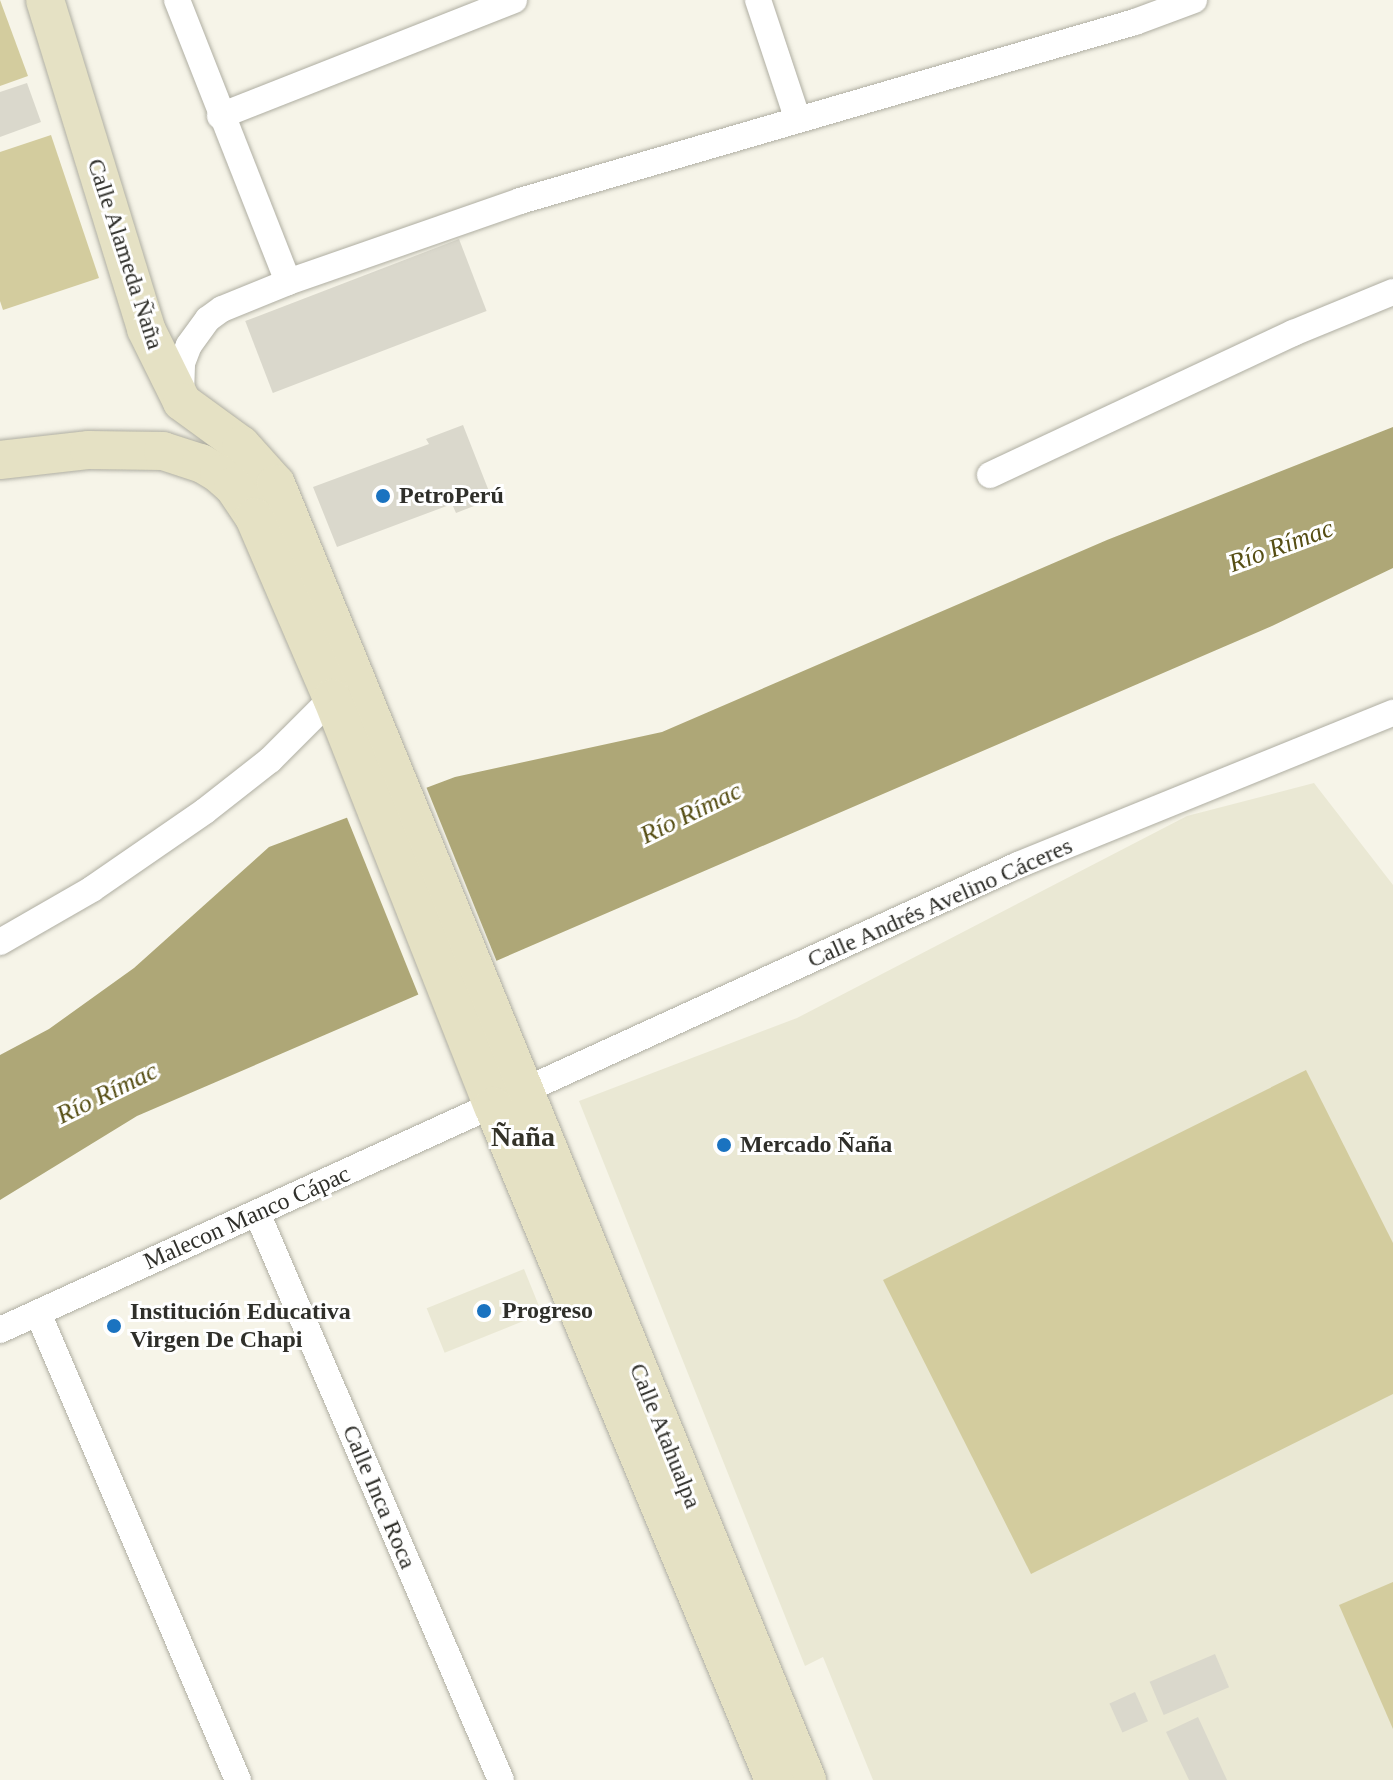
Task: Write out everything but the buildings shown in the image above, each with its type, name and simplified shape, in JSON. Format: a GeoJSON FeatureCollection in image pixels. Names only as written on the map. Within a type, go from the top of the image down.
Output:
{"type":"FeatureCollection","features":[{"type":"Feature","properties":{"kind":"street","name":"Calle Alameda Ñaña"},"geometry":{"type":"LineString","coordinates":[[45,0],[146,329],[182,402],[241,445],[276,484],[363,739]]}},
{"type":"Feature","properties":{"kind":"street"},"geometry":{"type":"LineString","coordinates":[[177,0],[220,116],[288,282]]}},
{"type":"Feature","properties":{"kind":"street"},"geometry":{"type":"LineString","coordinates":[[220,116],[514,0]]}},
{"type":"Feature","properties":{"kind":"street"},"geometry":{"type":"LineString","coordinates":[[758,0],[798,120]]}},
{"type":"Feature","properties":{"kind":"street"},"geometry":{"type":"LineString","coordinates":[[182,402],[182,363],[189,345],[208,319],[222,309],[288,282],[520,201],[1135,22],[1194,0]]}},
{"type":"Feature","properties":{"kind":"street"},"geometry":{"type":"LineString","coordinates":[[990,475],[1293,333],[1393,292]]}},
{"type":"Feature","properties":{"kind":"street"},"geometry":{"type":"LineString","coordinates":[[0,460],[89,450],[163,451],[201,463],[219,474],[233,486],[254,517],[332,698],[363,739]]}},
{"type":"Feature","properties":{"kind":"street"},"geometry":{"type":"LineString","coordinates":[[0,942],[92,889],[205,811],[270,760],[332,698]]}},
{"type":"Feature","properties":{"kind":"street","name":"Calle Andrés Avelino Cáceres"},"geometry":{"type":"LineString","coordinates":[[508,1099],[1018,865],[1393,713]]}},
{"type":"Feature","properties":{"kind":"street","name":"Calle Atahualpa"},"geometry":{"type":"LineString","coordinates":[[363,739],[785,1777]]}},
{"type":"Feature","properties":{"kind":"street","name":"Malecon Manco Cápac"},"geometry":{"type":"LineString","coordinates":[[0,1330],[508,1099]]}},
{"type":"Feature","properties":{"kind":"street","name":"Calle Inca Roca"},"geometry":{"type":"LineString","coordinates":[[257,1213],[501,1780]]}},
{"type":"Feature","properties":{"kind":"street"},"geometry":{"type":"LineString","coordinates":[[38,1313],[238,1780]]}},
{"type":"Feature","properties":{"kind":"shaded area"},"geometry":{"type":"Polygon","coordinates":[[[0,0],[28,76],[0,86],[0,0]]]}},
{"type":"Feature","properties":{"kind":"shaded area"},"geometry":{"type":"Polygon","coordinates":[[[51,135],[99,278],[3,310],[0,301],[0,152],[51,135]]]}},
{"type":"Feature","properties":{"kind":"shaded area"},"geometry":{"type":"Polygon","coordinates":[[[1314,783],[1393,885],[1393,1780],[873,1780],[823,1657],[805,1666],[579,1101],[797,1018],[1187,816],[1314,783]]]}},
{"type":"Feature","properties":{"kind":"shaded area"},"geometry":{"type":"Polygon","coordinates":[[[1306,1070],[1393,1243],[1393,1394],[1031,1574],[883,1280],[1306,1070]]]}},
{"type":"Feature","properties":{"kind":"shaded area","name":"Progreso"},"geometry":{"type":"Polygon","coordinates":[[[524,1269],[542,1314],[445,1353],[427,1308],[524,1269]]]}},
{"type":"Feature","properties":{"kind":"shaded area"},"geometry":{"type":"Polygon","coordinates":[[[1393,1582],[1393,1729],[1339,1605],[1393,1582]]]}},
{"type":"Feature","properties":{"kind":"water","name":"Río Rímac"},"geometry":{"type":"Polygon","coordinates":[[[1393,427],[1393,568],[1272,626],[137,1116],[0,1200],[0,1055],[49,1029],[134,968],[269,847],[455,777],[662,732],[1107,540],[1393,427]]]}},
{"type":"Feature","properties":{"kind":"pier"},"geometry":{"type":"Polygon","coordinates":[[[425,784],[498,965],[419,997],[346,816],[425,784]]]}},
{"type":"Feature","properties":{"kind":"place","name":"PetroPerú"},"geometry":{"type":"Point","coordinates":[383,496]}},
{"type":"Feature","properties":{"kind":"place","name":"Mercado Ñaña"},"geometry":{"type":"Point","coordinates":[724,1145]}},
{"type":"Feature","properties":{"kind":"place","name":"Progreso"},"geometry":{"type":"Point","coordinates":[484,1311]}},
{"type":"Feature","properties":{"kind":"place","name":"Institución Educativa Virgen De Chapi"},"geometry":{"type":"Point","coordinates":[114,1326]}},
{"type":"Feature","properties":{"kind":"district","name":"Ñaña"},"geometry":{"type":"Point","coordinates":[523,1137]}}]}
